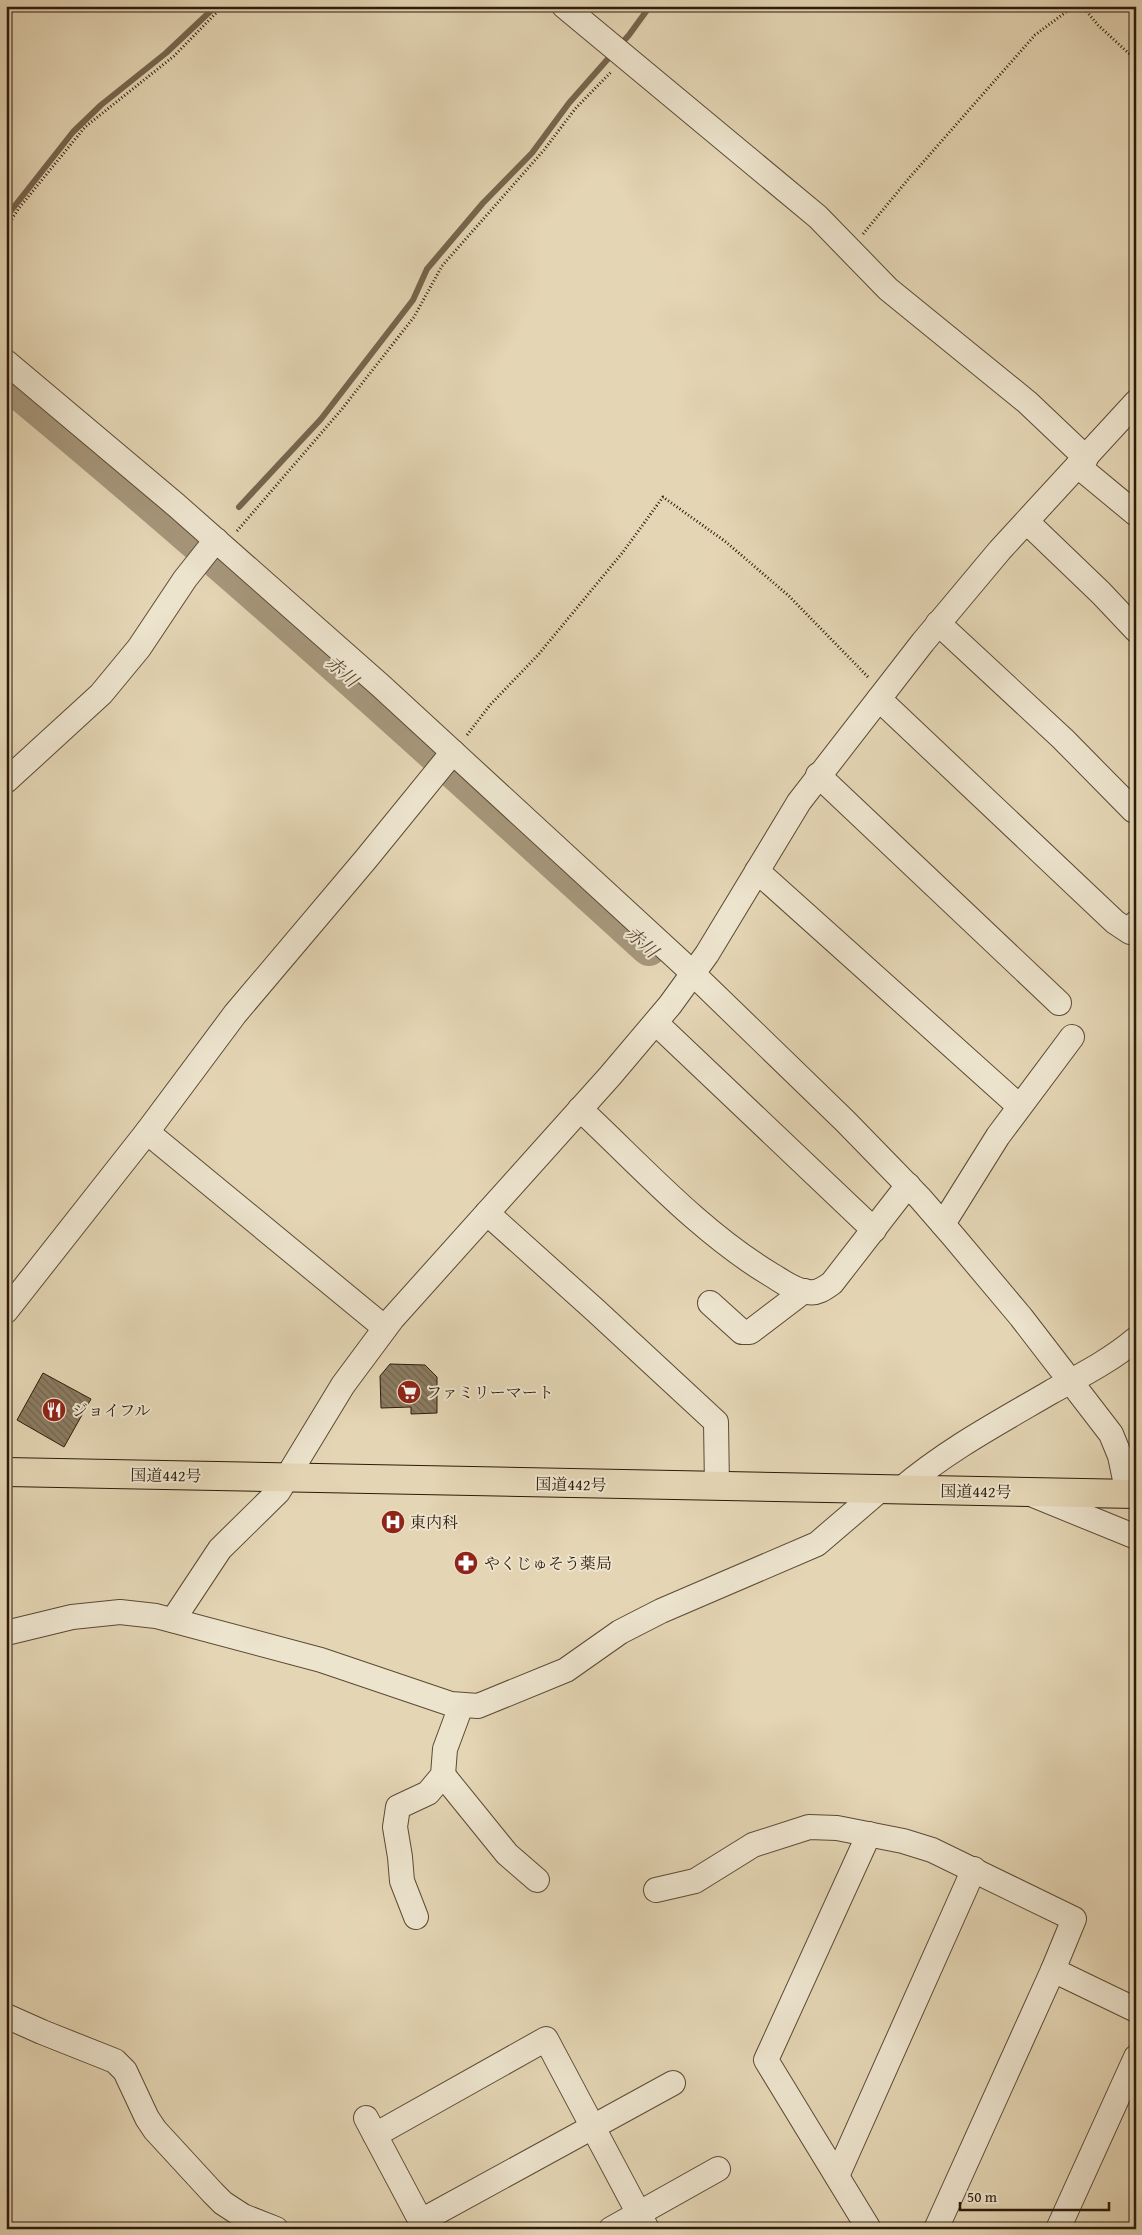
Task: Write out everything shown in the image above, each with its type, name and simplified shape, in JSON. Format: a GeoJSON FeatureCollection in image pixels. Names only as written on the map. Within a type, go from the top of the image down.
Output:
{"type":"FeatureCollection","features":[{"type":"Feature","properties":{"kind":"highway","name":"国道442号"},"geometry":{"type":"LineString","coordinates":[[6,1472],[1132,1494]]}},
{"type":"Feature","properties":{"kind":"street"},"geometry":{"type":"LineString","coordinates":[[564,6],[818,217],[888,289],[1027,402],[1082,462],[1136,514]]}},
{"type":"Feature","properties":{"kind":"street"},"geometry":{"type":"LineString","coordinates":[[6,362],[220,543],[453,752],[693,974],[845,1120],[943,1224],[1020,1317],[1111,1434],[1132,1494]]}},
{"type":"Feature","properties":{"kind":"street"},"geometry":{"type":"LineString","coordinates":[[173,1620],[220,1549],[266,1505],[288,1478],[303,1449],[343,1385],[385,1328],[656,1023],[693,974],[799,802],[818,775],[938,623],[1026,522],[1136,402]]}},
{"type":"Feature","properties":{"kind":"street"},"geometry":{"type":"LineString","coordinates":[[1026,522],[1095,587],[1136,630]]}},
{"type":"Feature","properties":{"kind":"street"},"geometry":{"type":"LineString","coordinates":[[6,781],[102,694],[139,648],[185,579],[220,543]]}},
{"type":"Feature","properties":{"kind":"street"},"geometry":{"type":"LineString","coordinates":[[938,623],[1050,727],[1133,810]]}},
{"type":"Feature","properties":{"kind":"street"},"geometry":{"type":"LineString","coordinates":[[882,695],[1115,922],[1130,932],[1136,923]]}},
{"type":"Feature","properties":{"kind":"street"},"geometry":{"type":"LineString","coordinates":[[6,1312],[147,1132],[235,1014],[453,752]]}},
{"type":"Feature","properties":{"kind":"street"},"geometry":{"type":"LineString","coordinates":[[818,775],[1060,1003]]}},
{"type":"Feature","properties":{"kind":"street"},"geometry":{"type":"LineString","coordinates":[[758,871],[1019,1106]]}},
{"type":"Feature","properties":{"kind":"street"},"geometry":{"type":"LineString","coordinates":[[656,1023],[874,1230]]}},
{"type":"Feature","properties":{"kind":"street"},"geometry":{"type":"LineString","coordinates":[[943,1224],[1019,1106],[1072,1037]]}},
{"type":"Feature","properties":{"kind":"street"},"geometry":{"type":"LineString","coordinates":[[580,1109],[733,1251],[794,1289],[804,1292],[813,1293],[832,1283],[908,1185]]}},
{"type":"Feature","properties":{"kind":"street"},"geometry":{"type":"LineString","coordinates":[[147,1132],[385,1328]]}},
{"type":"Feature","properties":{"kind":"street"},"geometry":{"type":"LineString","coordinates":[[487,1213],[716,1422],[717,1487]]}},
{"type":"Feature","properties":{"kind":"street"},"geometry":{"type":"LineString","coordinates":[[710,1303],[742,1332],[750,1332],[804,1292]]}},
{"type":"Feature","properties":{"kind":"street"},"geometry":{"type":"LineString","coordinates":[[6,1633],[72,1617],[109,1613],[137,1613],[173,1620],[321,1660],[461,1706],[478,1706],[554,1676],[580,1661],[620,1632],[661,1612],[809,1548],[947,1452],[1110,1359],[1136,1339]]}},
{"type":"Feature","properties":{"kind":"street"},"geometry":{"type":"LineString","coordinates":[[1026,1492],[1136,1537]]}},
{"type":"Feature","properties":{"kind":"street"},"geometry":{"type":"LineString","coordinates":[[416,1917],[402,1881],[395,1826],[398,1808],[428,1792],[443,1775],[445,1749],[461,1706]]}},
{"type":"Feature","properties":{"kind":"street"},"geometry":{"type":"LineString","coordinates":[[443,1775],[507,1854],[537,1880]]}},
{"type":"Feature","properties":{"kind":"street"},"geometry":{"type":"LineString","coordinates":[[656,1890],[695,1881],[752,1845],[810,1828],[837,1828],[920,1846],[974,1869],[1074,1919],[1053,1970],[936,2229]]}},
{"type":"Feature","properties":{"kind":"street"},"geometry":{"type":"LineString","coordinates":[[869,1834],[766,2060],[869,2229]]}},
{"type":"Feature","properties":{"kind":"street"},"geometry":{"type":"LineString","coordinates":[[837,2176],[974,1869]]}},
{"type":"Feature","properties":{"kind":"street"},"geometry":{"type":"LineString","coordinates":[[1053,1970],[1136,2010]]}},
{"type":"Feature","properties":{"kind":"street"},"geometry":{"type":"LineString","coordinates":[[6,2016],[115,2061],[125,2071],[147,2118],[155,2130],[212,2193],[243,2216],[276,2229]]}},
{"type":"Feature","properties":{"kind":"street"},"geometry":{"type":"LineString","coordinates":[[643,2221],[593,2127],[546,2039],[371,2126],[423,2225],[593,2127],[673,2083]]}},
{"type":"Feature","properties":{"kind":"street"},"geometry":{"type":"LineString","coordinates":[[1058,2229],[1136,2057]]}},
{"type":"Feature","properties":{"kind":"street"},"geometry":{"type":"LineString","coordinates":[[611,2229],[643,2221],[718,2169]]}},
{"type":"Feature","properties":{"kind":"path"},"geometry":{"type":"LineString","coordinates":[[6,228],[19,208],[85,127],[174,56],[222,6]]}},
{"type":"Feature","properties":{"kind":"path"},"geometry":{"type":"LineString","coordinates":[[850,250],[910,177],[1035,35],[1074,6]]}},
{"type":"Feature","properties":{"kind":"path"},"geometry":{"type":"LineString","coordinates":[[1082,6],[1104,31],[1136,60]]}},
{"type":"Feature","properties":{"kind":"path"},"geometry":{"type":"LineString","coordinates":[[220,543],[342,409],[414,317],[442,266],[544,150],[575,110],[625,57]]}},
{"type":"Feature","properties":{"kind":"path"},"geometry":{"type":"LineString","coordinates":[[453,752],[490,705],[538,655],[628,545],[663,497],[726,542],[782,590],[872,682],[882,695]]}},
{"type":"Feature","properties":{"kind":"building","name":"ファミリーマート"},"geometry":{"type":"Polygon","coordinates":[[[390,1364],[425,1365],[437,1377],[437,1413],[411,1414],[411,1407],[381,1408],[380,1376],[390,1364]]]}},
{"type":"Feature","properties":{"kind":"building","name":"ジョイフル"},"geometry":{"type":"Polygon","coordinates":[[[43,1373],[91,1399],[64,1447],[17,1420],[43,1373]]]}},
{"type":"Feature","properties":{"kind":"waterway"},"geometry":{"type":"LineString","coordinates":[[6,217],[73,132],[101,105],[166,53],[216,6]]}},
{"type":"Feature","properties":{"kind":"waterway"},"geometry":{"type":"LineString","coordinates":[[239,507],[321,419],[413,300],[427,269],[483,203],[532,153],[569,103],[629,35],[650,6]]}},
{"type":"Feature","properties":{"kind":"waterway","name":"赤川"},"geometry":{"type":"LineString","coordinates":[[6,381],[170,519],[411,732],[649,948]]}},
{"type":"Feature","properties":{"kind":"place","name":"ファミリーマート"},"geometry":{"type":"Point","coordinates":[409,1392]}},
{"type":"Feature","properties":{"kind":"place","name":"ジョイフル"},"geometry":{"type":"Point","coordinates":[54,1410]}},
{"type":"Feature","properties":{"kind":"place","name":"東内科"},"geometry":{"type":"Point","coordinates":[393,1522]}},
{"type":"Feature","properties":{"kind":"place","name":"やくじゅそう薬局"},"geometry":{"type":"Point","coordinates":[466,1563]}}]}
